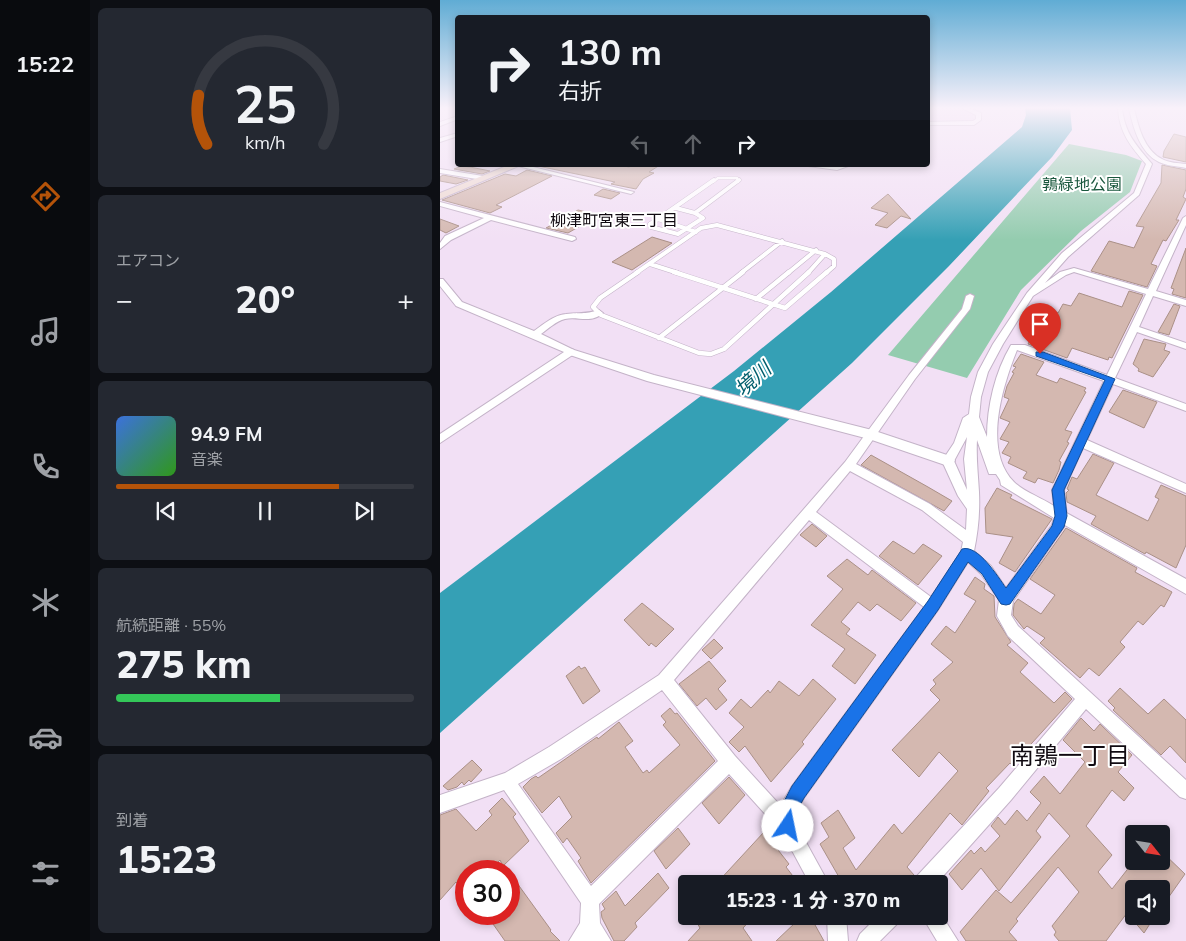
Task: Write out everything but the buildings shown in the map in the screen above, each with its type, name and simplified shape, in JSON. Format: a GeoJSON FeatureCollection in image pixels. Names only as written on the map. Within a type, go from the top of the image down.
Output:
{"type":"FeatureCollection","features":[{"type":"Feature","properties":{"kind":"main road"},"geometry":{"type":"LineString","coordinates":[[440,196],[512,167]]}},
{"type":"Feature","properties":{"kind":"street"},"geometry":{"type":"LineString","coordinates":[[815,875],[788,826],[786,813],[798,792],[933,606],[968,547],[972,507],[970,459],[976,396],[983,372],[1030,295],[1064,255],[1137,194],[1149,164],[1139,152]]}},
{"type":"Feature","properties":{"kind":"street"},"geometry":{"type":"LineString","coordinates":[[1146,152],[1158,159],[1186,166]]}},
{"type":"Feature","properties":{"kind":"street"},"geometry":{"type":"LineString","coordinates":[[1151,152],[1158,159]]}},
{"type":"Feature","properties":{"kind":"street"},"geometry":{"type":"LineString","coordinates":[[1146,174],[1151,172],[1158,159]]}},
{"type":"Feature","properties":{"kind":"street"},"geometry":{"type":"LineString","coordinates":[[525,167],[631,192]]}},
{"type":"Feature","properties":{"kind":"street"},"geometry":{"type":"LineString","coordinates":[[826,167],[841,167]]}},
{"type":"Feature","properties":{"kind":"street"},"geometry":{"type":"LineString","coordinates":[[440,171],[483,178]]}},
{"type":"Feature","properties":{"kind":"street"},"geometry":{"type":"LineString","coordinates":[[440,204],[572,240]]}},
{"type":"Feature","properties":{"kind":"street"},"geometry":{"type":"LineString","coordinates":[[440,247],[448,238],[489,218]]}},
{"type":"Feature","properties":{"kind":"street"},"geometry":{"type":"LineString","coordinates":[[1186,218],[1058,490],[1061,516],[1058,527],[1006,599],[1004,616],[1013,631],[1186,791]]}},
{"type":"Feature","properties":{"kind":"street"},"geometry":{"type":"LineString","coordinates":[[1030,295],[1044,289],[1065,271],[1074,270],[1186,303]]}},
{"type":"Feature","properties":{"kind":"street"},"geometry":{"type":"LineString","coordinates":[[440,281],[460,304],[571,352],[609,366],[872,435],[948,461],[964,496],[972,507]]}},
{"type":"Feature","properties":{"kind":"street"},"geometry":{"type":"LineString","coordinates":[[440,804],[509,780],[555,753],[664,680],[849,465],[912,377],[966,309],[970,296]]}},
{"type":"Feature","properties":{"kind":"street"},"geometry":{"type":"LineString","coordinates":[[535,335],[560,318],[567,316],[584,319],[599,313]]}},
{"type":"Feature","properties":{"kind":"street"},"geometry":{"type":"LineString","coordinates":[[1134,328],[1186,346]]}},
{"type":"Feature","properties":{"kind":"street"},"geometry":{"type":"LineString","coordinates":[[1011,486],[998,468],[993,443],[994,405],[999,382],[1014,347],[1022,347],[1186,408]]}},
{"type":"Feature","properties":{"kind":"street"},"geometry":{"type":"LineString","coordinates":[[440,439],[571,352]]}},
{"type":"Feature","properties":{"kind":"street"},"geometry":{"type":"LineString","coordinates":[[948,461],[959,444],[968,418],[974,416]]}},
{"type":"Feature","properties":{"kind":"street"},"geometry":{"type":"LineString","coordinates":[[974,416],[993,473],[1061,516],[1186,587]]}},
{"type":"Feature","properties":{"kind":"street"},"geometry":{"type":"LineString","coordinates":[[1081,442],[1186,489]]}},
{"type":"Feature","properties":{"kind":"street"},"geometry":{"type":"LineString","coordinates":[[849,465],[926,508],[968,547],[1006,599]]}},
{"type":"Feature","properties":{"kind":"street"},"geometry":{"type":"LineString","coordinates":[[808,513],[933,606]]}},
{"type":"Feature","properties":{"kind":"street"},"geometry":{"type":"LineString","coordinates":[[664,680],[730,762],[773,810],[786,813]]}},
{"type":"Feature","properties":{"kind":"street"},"geometry":{"type":"LineString","coordinates":[[931,875],[1005,794],[1086,698]]}},
{"type":"Feature","properties":{"kind":"street"},"geometry":{"type":"LineString","coordinates":[[590,900],[730,762]]}},
{"type":"Feature","properties":{"kind":"street"},"geometry":{"type":"LineString","coordinates":[[509,780],[511,788],[590,900],[590,936]]}},
{"type":"Feature","properties":{"kind":"street"},"geometry":{"type":"LineString","coordinates":[[837,925],[838,941]]}},
{"type":"Feature","properties":{"kind":"street"},"geometry":{"type":"LineString","coordinates":[[867,941],[882,925]]}},
{"type":"Feature","properties":{"kind":"street"},"geometry":{"type":"LineString","coordinates":[[937,925],[948,941]]}},
{"type":"Feature","properties":{"kind":"lane"},"geometry":{"type":"LineString","coordinates":[[676,208],[695,213],[703,218],[678,234],[651,227],[650,224],[718,178],[738,178],[739,181],[695,213]]}},
{"type":"Feature","properties":{"kind":"lane"},"geometry":{"type":"LineString","coordinates":[[658,219],[696,232]]}},
{"type":"Feature","properties":{"kind":"lane"},"geometry":{"type":"LineString","coordinates":[[650,264],[773,304],[781,308],[788,307],[834,266],[834,259],[825,254],[816,250],[782,241],[717,225],[708,226],[696,232],[600,298],[593,307],[599,313],[659,338],[699,353],[711,354],[724,348],[773,304],[820,263],[825,254]]}},
{"type":"Feature","properties":{"kind":"lane"},"geometry":{"type":"LineString","coordinates":[[659,338],[782,241]]}},
{"type":"Feature","properties":{"kind":"lane"},"geometry":{"type":"LineString","coordinates":[[756,299],[816,250]]}},
{"type":"Feature","properties":{"kind":"green space","name":"鶉緑地公園"},"geometry":{"type":"Polygon","coordinates":[[[1062,152],[1110,152],[1142,161],[1130,192],[1081,231],[1021,290],[967,378],[888,355],[1062,152]]]}},
{"type":"Feature","properties":{"kind":"water","name":"境川"},"geometry":{"type":"Polygon","coordinates":[[[993,152],[1056,152],[949,266],[852,363],[440,733],[440,593],[734,371],[831,292],[993,152]]]}},
{"type":"Feature","properties":{"kind":"district","name":"柳津町宮東三丁目"},"geometry":{"type":"Point","coordinates":[614,220]}},
{"type":"Feature","properties":{"kind":"district","name":"南鶉一丁目"},"geometry":{"type":"Point","coordinates":[1070,756]}},
{"type":"Feature","properties":{"kind":"route"},"geometry":{"type":"LineString","coordinates":[[788,826],[786,813],[798,792],[907,639],[933,606],[967,553],[986,570],[1006,599],[1058,527],[1061,516],[1058,490],[1110,379],[1040,354]]}}]}
